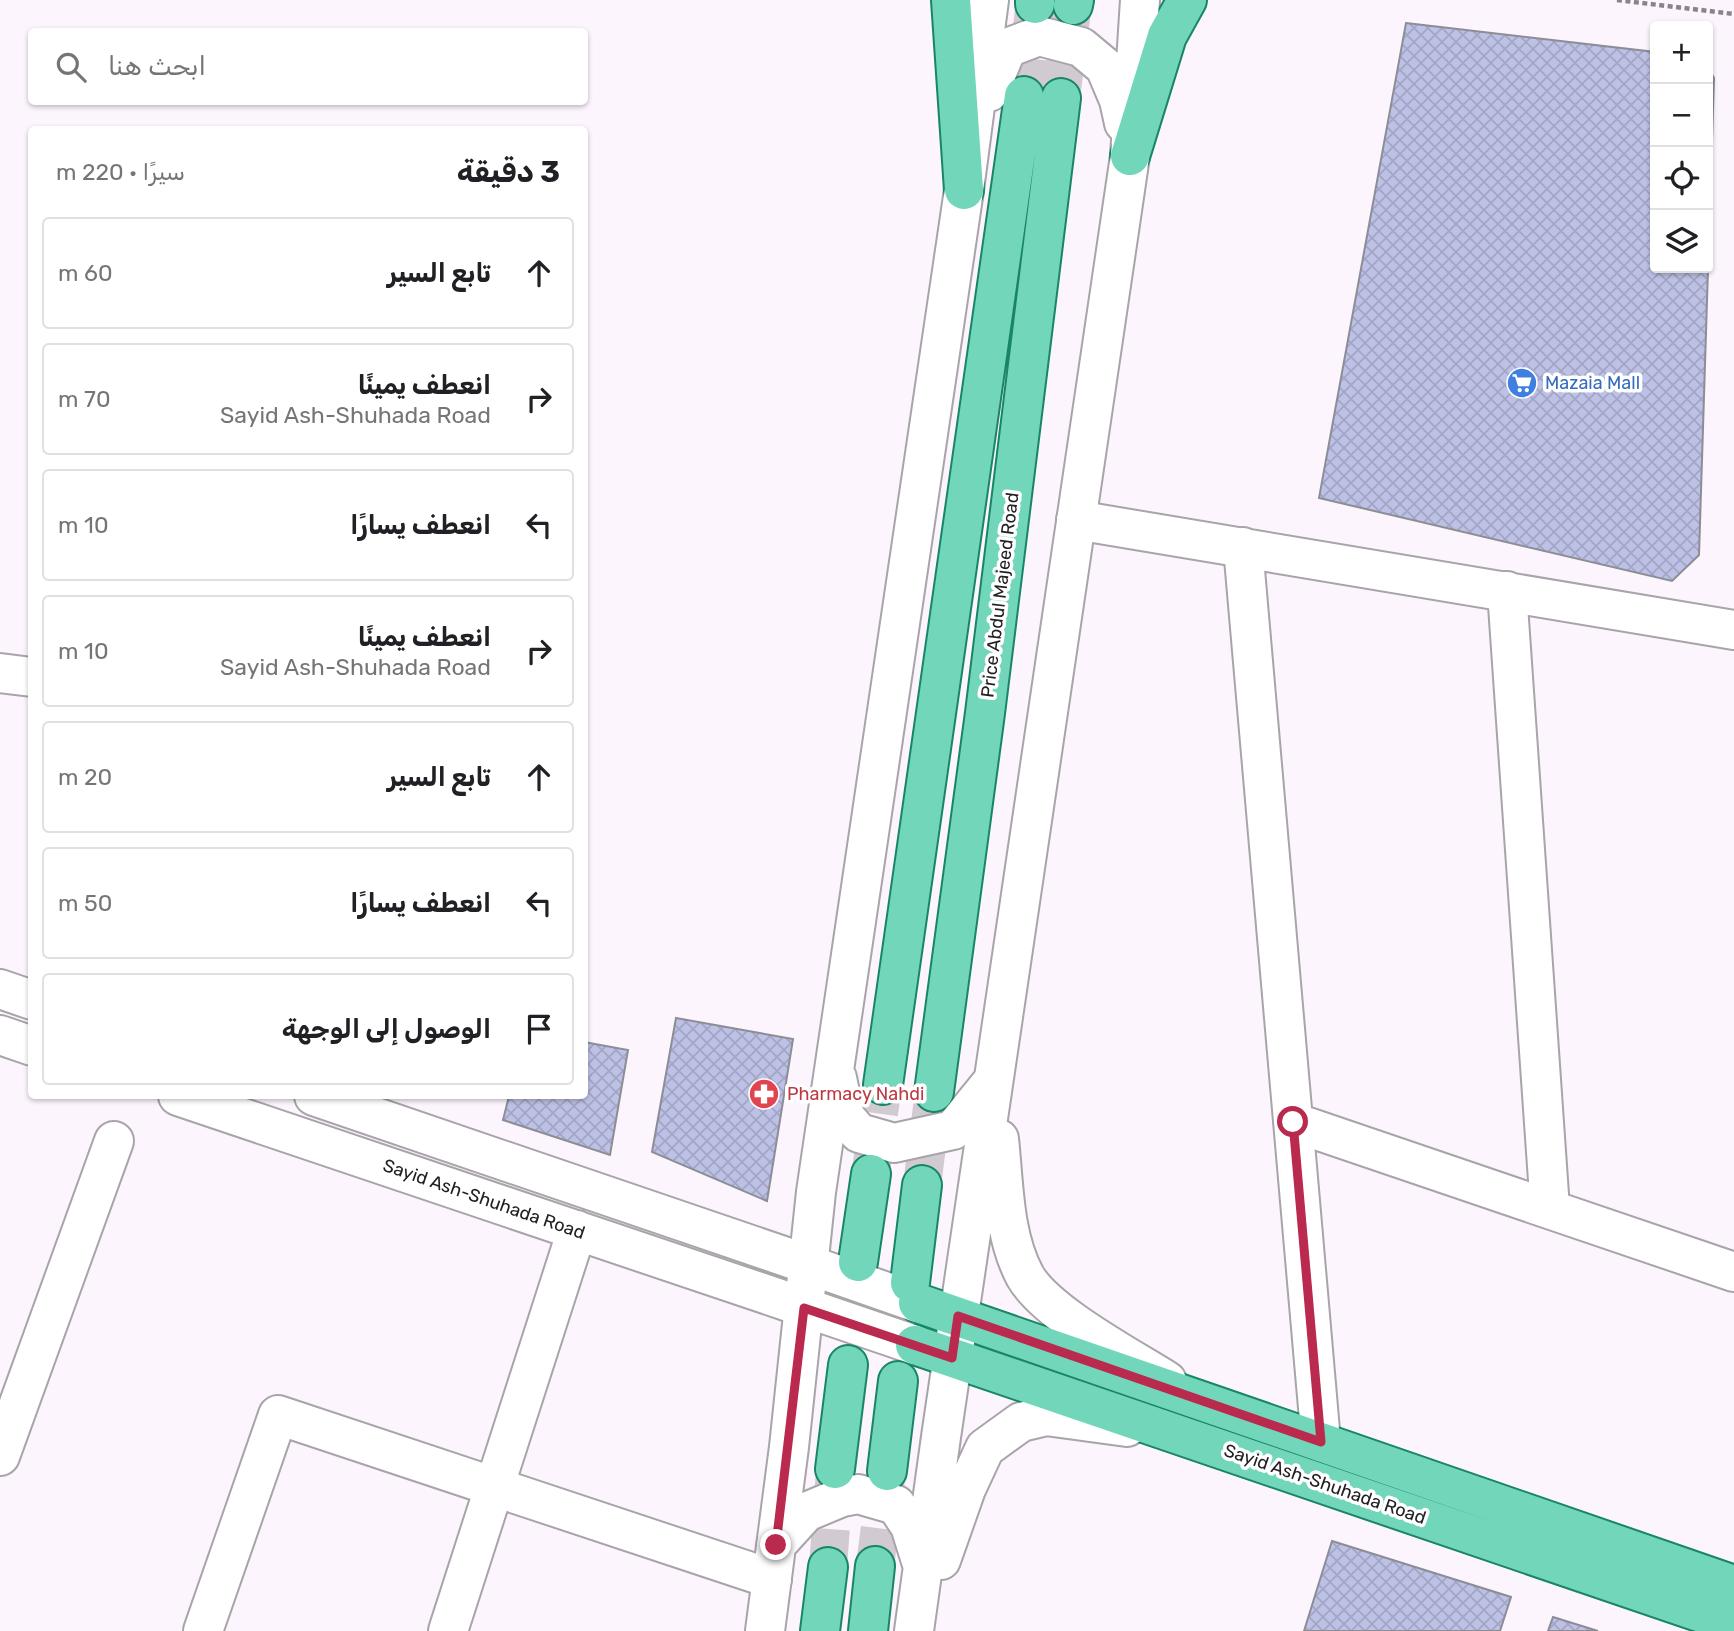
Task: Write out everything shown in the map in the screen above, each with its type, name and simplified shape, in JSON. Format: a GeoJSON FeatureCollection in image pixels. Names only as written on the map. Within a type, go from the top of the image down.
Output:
{"type":"FeatureCollection","features":[{"type":"Feature","properties":{"kind":"main road"},"geometry":{"type":"LineString","coordinates":[[951,0],[966,179]]}},
{"type":"Feature","properties":{"kind":"main road"},"geometry":{"type":"LineString","coordinates":[[1130,156],[1167,36],[1187,0]]}},
{"type":"Feature","properties":{"kind":"main road","name":"Price Abdul Majeed Road"},"geometry":{"type":"LineString","coordinates":[[883,1085],[1042,97],[985,713],[934,1092]]}},
{"type":"Feature","properties":{"kind":"main road"},"geometry":{"type":"LineString","coordinates":[[858,1262],[871,1174]]}},
{"type":"Feature","properties":{"kind":"main road"},"geometry":{"type":"LineString","coordinates":[[922,1185],[914,1293],[958,1316],[1734,1584]]}},
{"type":"Feature","properties":{"kind":"main road","name":"Sayid Ash-Shuhada Road"},"geometry":{"type":"LineString","coordinates":[[915,1345],[1734,1624]]}},
{"type":"Feature","properties":{"kind":"main road"},"geometry":{"type":"LineString","coordinates":[[835,1469],[848,1365]]}},
{"type":"Feature","properties":{"kind":"main road"},"geometry":{"type":"LineString","coordinates":[[887,1471],[898,1381]]}},
{"type":"Feature","properties":{"kind":"main road"},"geometry":{"type":"LineString","coordinates":[[867,1631],[875,1566]]}},
{"type":"Feature","properties":{"kind":"main road"},"geometry":{"type":"LineString","coordinates":[[820,1631],[828,1567]]}},
{"type":"Feature","properties":{"kind":"street"},"geometry":{"type":"LineString","coordinates":[[765,1631],[774,1562],[797,1305],[835,1066],[966,179],[989,0]]}},
{"type":"Feature","properties":{"kind":"street"},"geometry":{"type":"LineString","coordinates":[[915,1631],[958,1316],[1130,156],[1140,0]]}},
{"type":"Feature","properties":{"kind":"street"},"geometry":{"type":"LineString","coordinates":[[966,179],[985,100],[1007,48],[1039,36],[1081,47],[1105,67],[1119,100],[1130,156]]}},
{"type":"Feature","properties":{"kind":"street"},"geometry":{"type":"LineString","coordinates":[[1076,520],[1734,629]]}},
{"type":"Feature","properties":{"kind":"street"},"geometry":{"type":"LineString","coordinates":[[1243,547],[1321,1442]]}},
{"type":"Feature","properties":{"kind":"street"},"geometry":{"type":"LineString","coordinates":[[1507,592],[1550,1209]]}},
{"type":"Feature","properties":{"kind":"street"},"geometry":{"type":"LineString","coordinates":[[0,673],[28,676]]}},
{"type":"Feature","properties":{"kind":"street"},"geometry":{"type":"LineString","coordinates":[[0,989],[28,999]]}},
{"type":"Feature","properties":{"kind":"street"},"geometry":{"type":"LineString","coordinates":[[0,1035],[28,1045]]}},
{"type":"Feature","properties":{"kind":"street"},"geometry":{"type":"LineString","coordinates":[[835,1066],[845,1117],[859,1133],[894,1143],[953,1130],[994,1081]]}},
{"type":"Feature","properties":{"kind":"street"},"geometry":{"type":"LineString","coordinates":[[994,1081],[1011,1238],[1026,1277],[1059,1312],[1192,1397]]}},
{"type":"Feature","properties":{"kind":"street","name":"Sayid Ash-Shuhada Road"},"geometry":{"type":"LineString","coordinates":[[187,1099],[915,1345]]}},
{"type":"Feature","properties":{"kind":"street"},"geometry":{"type":"LineString","coordinates":[[323,1099],[803,1263],[914,1293]]}},
{"type":"Feature","properties":{"kind":"street"},"geometry":{"type":"LineString","coordinates":[[1293,1122],[1734,1272]]}},
{"type":"Feature","properties":{"kind":"street"},"geometry":{"type":"LineString","coordinates":[[0,1456],[114,1141]]}},
{"type":"Feature","properties":{"kind":"street"},"geometry":{"type":"LineString","coordinates":[[448,1631],[577,1230]]}},
{"type":"Feature","properties":{"kind":"street"},"geometry":{"type":"LineString","coordinates":[[203,1631],[278,1415],[494,1487],[774,1562]]}},
{"type":"Feature","properties":{"kind":"street"},"geometry":{"type":"LineString","coordinates":[[915,1631],[965,1489],[985,1448],[1021,1422],[1046,1416],[1176,1434]]}},
{"type":"Feature","properties":{"kind":"street"},"geometry":{"type":"LineString","coordinates":[[774,1562],[806,1512],[842,1497],[858,1494],[897,1505],[910,1526],[923,1566]]}},
{"type":"Feature","properties":{"kind":"path"},"geometry":{"type":"LineString","coordinates":[[1617,0],[1734,14]]}},
{"type":"Feature","properties":{"kind":"building","name":"Mazaia Mall"},"geometry":{"type":"Polygon","coordinates":[[[1406,23],[1650,51],[1650,273],[1708,273],[1699,555],[1672,581],[1319,498],[1406,23]]]}},
{"type":"Feature","properties":{"kind":"building"},"geometry":{"type":"Polygon","coordinates":[[[676,1018],[793,1039],[767,1201],[652,1152],[676,1018]]]}},
{"type":"Feature","properties":{"kind":"building"},"geometry":{"type":"Polygon","coordinates":[[[588,1043],[628,1050],[610,1155],[503,1120],[508,1099],[588,1099],[588,1043]]]}},
{"type":"Feature","properties":{"kind":"building"},"geometry":{"type":"Polygon","coordinates":[[[1332,1541],[1511,1597],[1500,1631],[1304,1631],[1332,1541]]]}},
{"type":"Feature","properties":{"kind":"building"},"geometry":{"type":"Polygon","coordinates":[[[1553,1617],[1598,1631],[1548,1631],[1553,1617]]]}},
{"type":"Feature","properties":{"kind":"tunnel"},"geometry":{"type":"LineString","coordinates":[[1024,96],[1034,10]]}},
{"type":"Feature","properties":{"kind":"tunnel"},"geometry":{"type":"LineString","coordinates":[[1061,98],[1072,10]]}},
{"type":"Feature","properties":{"kind":"tunnel"},"geometry":{"type":"LineString","coordinates":[[871,1170],[883,1085]]}},
{"type":"Feature","properties":{"kind":"tunnel"},"geometry":{"type":"LineString","coordinates":[[922,1185],[934,1092]]}},
{"type":"Feature","properties":{"kind":"tunnel"},"geometry":{"type":"LineString","coordinates":[[828,1567],[835,1471]]}},
{"type":"Feature","properties":{"kind":"tunnel"},"geometry":{"type":"LineString","coordinates":[[875,1566],[887,1471]]}},
{"type":"Feature","properties":{"kind":"place","name":"Mazaia Mall"},"geometry":{"type":"Point","coordinates":[1522,383]}},
{"type":"Feature","properties":{"kind":"place","name":"Pharmacy Nahdi"},"geometry":{"type":"Point","coordinates":[764,1094]}},
{"type":"Feature","properties":{"kind":"route"},"geometry":{"type":"LineString","coordinates":[[776,1545],[804,1308],[952,1358],[958,1316],[1321,1442],[1293,1122]]}}]}
